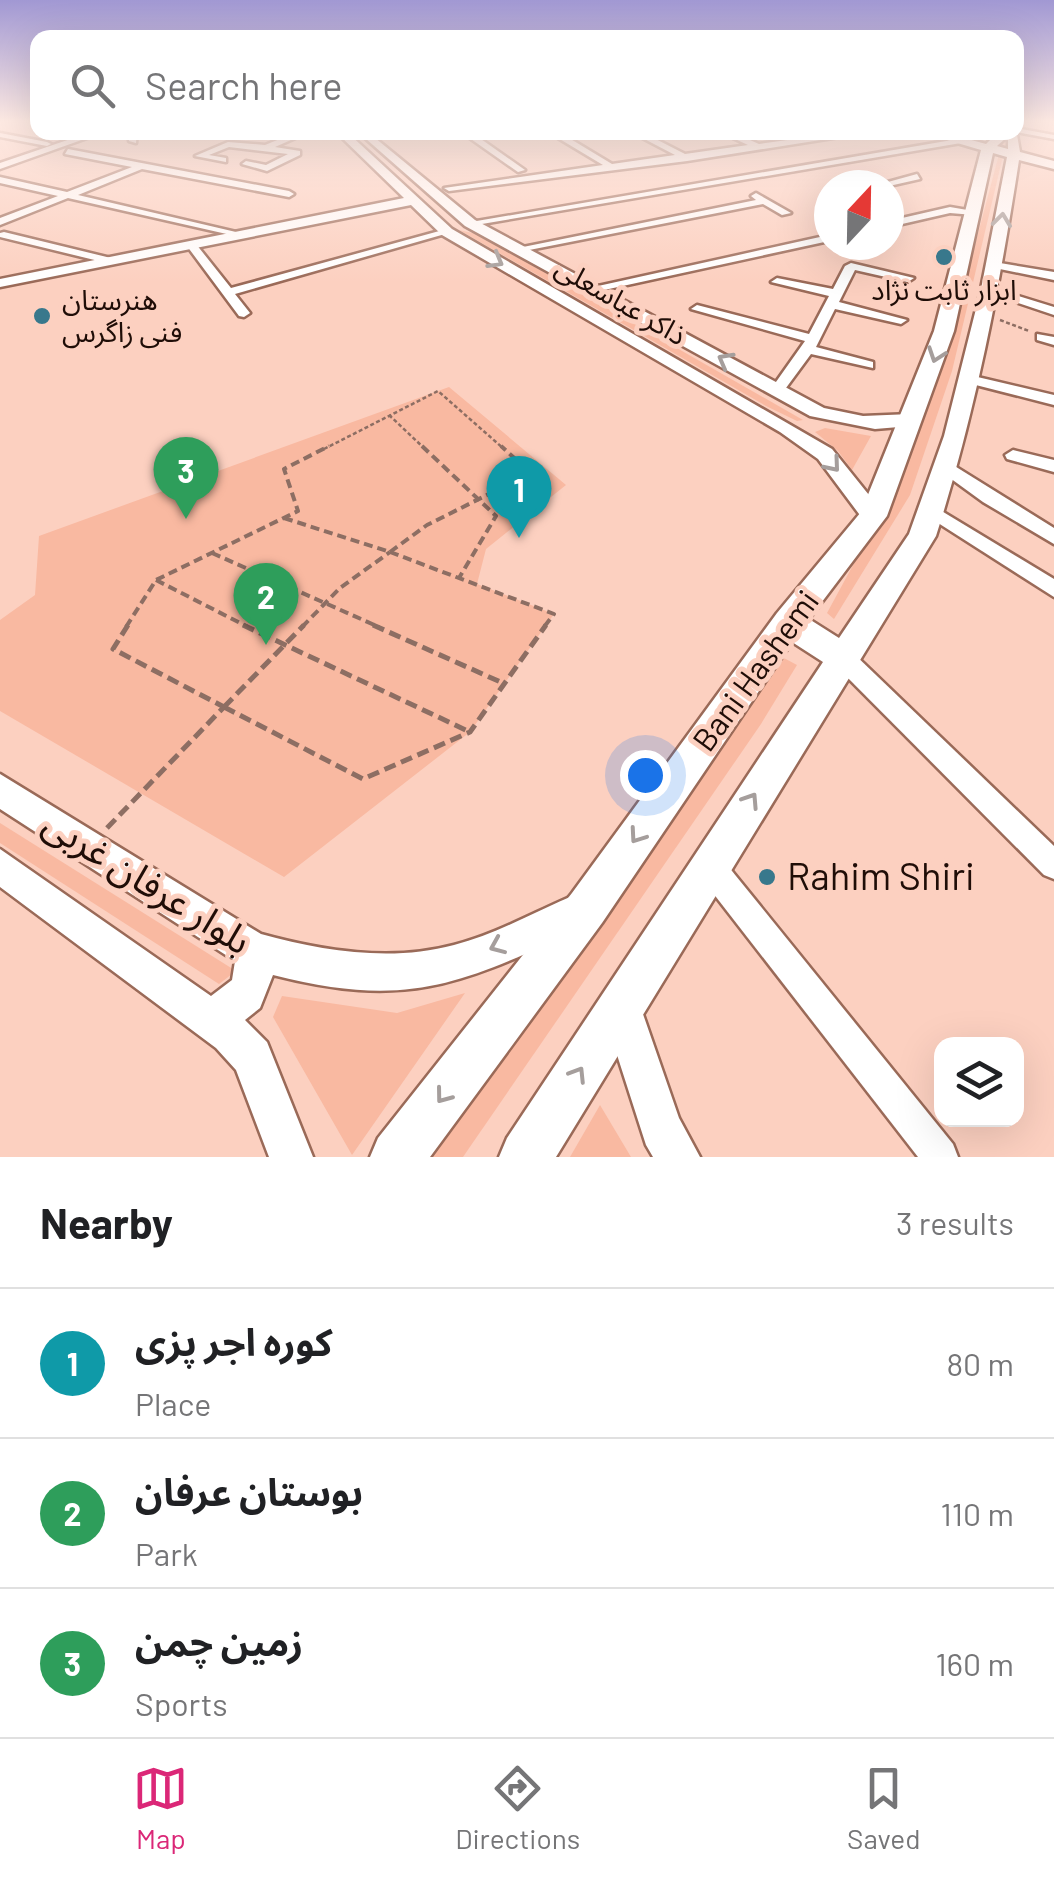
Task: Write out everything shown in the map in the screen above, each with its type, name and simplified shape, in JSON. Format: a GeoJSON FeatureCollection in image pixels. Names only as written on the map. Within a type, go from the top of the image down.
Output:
{"type":"FeatureCollection","features":[{"type":"Feature","properties":{"kind":"main road","name":"Bani Hashemi"},"geometry":{"type":"LineString","coordinates":[[396,1157],[586,908],[788,622],[873,516],[944,331],[987,174]]}},
{"type":"Feature","properties":{"kind":"main road","name":"Bani Hashemi"},"geometry":{"type":"LineString","coordinates":[[526,1157],[922,536],[946,466],[990,289],[997,174]]}},
{"type":"Feature","properties":{"kind":"main road"},"geometry":{"type":"LineString","coordinates":[[788,622],[843,658]]}},
{"type":"Feature","properties":{"kind":"street"},"geometry":{"type":"LineString","coordinates":[[2,229],[16,216],[121,174]]}},
{"type":"Feature","properties":{"kind":"street"},"geometry":{"type":"LineString","coordinates":[[183,174],[289,194]]}},
{"type":"Feature","properties":{"kind":"street","name":"ذاکر عباسعلی"},"geometry":{"type":"LineString","coordinates":[[387,174],[447,232],[788,428],[825,454],[873,516]]}},
{"type":"Feature","properties":{"kind":"street","name":"ذاکر عباسعلی"},"geometry":{"type":"LineString","coordinates":[[414,174],[470,222],[816,412],[851,423],[880,426],[911,420]]}},
{"type":"Feature","properties":{"kind":"street"},"geometry":{"type":"LineString","coordinates":[[449,188],[550,174]]}},
{"type":"Feature","properties":{"kind":"street"},"geometry":{"type":"LineString","coordinates":[[615,174],[635,193]]}},
{"type":"Feature","properties":{"kind":"street"},"geometry":{"type":"LineString","coordinates":[[470,222],[768,174]]}},
{"type":"Feature","properties":{"kind":"street"},"geometry":{"type":"LineString","coordinates":[[904,180],[916,178]]}},
{"type":"Feature","properties":{"kind":"street"},"geometry":{"type":"LineString","coordinates":[[0,180],[232,232]]}},
{"type":"Feature","properties":{"kind":"street"},"geometry":{"type":"LineString","coordinates":[[519,249],[760,199],[786,213]]}},
{"type":"Feature","properties":{"kind":"street"},"geometry":{"type":"LineString","coordinates":[[0,283],[415,200]]}},
{"type":"Feature","properties":{"kind":"street"},"geometry":{"type":"LineString","coordinates":[[904,220],[950,210],[974,212]]}},
{"type":"Feature","properties":{"kind":"street"},"geometry":{"type":"LineString","coordinates":[[0,211],[16,216]]}},
{"type":"Feature","properties":{"kind":"street"},"geometry":{"type":"LineString","coordinates":[[704,213],[724,226]]}},
{"type":"Feature","properties":{"kind":"street"},"geometry":{"type":"LineString","coordinates":[[641,225],[653,234]]}},
{"type":"Feature","properties":{"kind":"street"},"geometry":{"type":"LineString","coordinates":[[2,229],[111,262]]}},
{"type":"Feature","properties":{"kind":"street"},"geometry":{"type":"LineString","coordinates":[[228,292],[447,232]]}},
{"type":"Feature","properties":{"kind":"street"},"geometry":{"type":"LineString","coordinates":[[598,234],[609,242]]}},
{"type":"Feature","properties":{"kind":"street"},"geometry":{"type":"LineString","coordinates":[[792,236],[806,244]]}},
{"type":"Feature","properties":{"kind":"street"},"geometry":{"type":"LineString","coordinates":[[596,288],[814,242]]}},
{"type":"Feature","properties":{"kind":"street"},"geometry":{"type":"LineString","coordinates":[[192,246],[244,314]]}},
{"type":"Feature","properties":{"kind":"street"},"geometry":{"type":"LineString","coordinates":[[724,251],[737,260]]}},
{"type":"Feature","properties":{"kind":"street"},"geometry":{"type":"LineString","coordinates":[[632,266],[649,279]]}},
{"type":"Feature","properties":{"kind":"street"},"geometry":{"type":"LineString","coordinates":[[778,389],[810,344],[851,266],[908,278]]}},
{"type":"Feature","properties":{"kind":"street"},"geometry":{"type":"LineString","coordinates":[[990,289],[1054,276]]}},
{"type":"Feature","properties":{"kind":"street"},"geometry":{"type":"LineString","coordinates":[[777,282],[901,320]]}},
{"type":"Feature","properties":{"kind":"street"},"geometry":{"type":"LineString","coordinates":[[990,289],[1054,311]]}},
{"type":"Feature","properties":{"kind":"street"},"geometry":{"type":"LineString","coordinates":[[697,309],[868,365]]}},
{"type":"Feature","properties":{"kind":"street"},"geometry":{"type":"LineString","coordinates":[[969,378],[1054,400]]}},
{"type":"Feature","properties":{"kind":"street"},"geometry":{"type":"LineString","coordinates":[[788,428],[808,430],[820,423],[816,412]]}},
{"type":"Feature","properties":{"kind":"street"},"geometry":{"type":"LineString","coordinates":[[1013,454],[1054,466]]}},
{"type":"Feature","properties":{"kind":"street"},"geometry":{"type":"LineString","coordinates":[[946,466],[989,498],[1054,536]]}},
{"type":"Feature","properties":{"kind":"street"},"geometry":{"type":"LineString","coordinates":[[930,510],[1054,589]]}},
{"type":"Feature","properties":{"kind":"street"},"geometry":{"type":"LineString","coordinates":[[843,658],[1054,865]]}},
{"type":"Feature","properties":{"kind":"street","name":"بلوار عرفان غربی"},"geometry":{"type":"LineString","coordinates":[[0,790],[253,951],[285,960],[384,972],[453,965],[586,908]]}},
{"type":"Feature","properties":{"kind":"street"},"geometry":{"type":"LineString","coordinates":[[709,865],[940,1157]]}},
{"type":"Feature","properties":{"kind":"street","name":"بلوار عرفان غربی"},"geometry":{"type":"LineString","coordinates":[[0,866],[208,1016],[252,1057],[291,1157]]}},
{"type":"Feature","properties":{"kind":"street"},"geometry":{"type":"LineString","coordinates":[[208,1016],[238,1006],[257,975],[253,951]]}},
{"type":"Feature","properties":{"kind":"street"},"geometry":{"type":"LineString","coordinates":[[622,1005],[661,1130],[678,1157]]}},
{"type":"Feature","properties":{"kind":"path"},"geometry":{"type":"LineString","coordinates":[[990,289],[1048,339]]}},
{"type":"Feature","properties":{"kind":"path"},"geometry":{"type":"LineString","coordinates":[[90,846],[223,706],[327,602],[390,552],[427,525],[531,473],[438,390],[284,469],[298,511],[156,580],[112,649],[223,706],[363,778],[470,732],[554,614],[390,552],[284,518]]}},
{"type":"Feature","properties":{"kind":"path"},"geometry":{"type":"LineString","coordinates":[[389,415],[496,516],[459,578]]}},
{"type":"Feature","properties":{"kind":"path"},"geometry":{"type":"LineString","coordinates":[[212,552],[504,684]]}},
{"type":"Feature","properties":{"kind":"path"},"geometry":{"type":"LineString","coordinates":[[156,580],[284,646],[470,732]]}},
{"type":"Feature","properties":{"kind":"shaded area"},"geometry":{"type":"Polygon","coordinates":[[[994,174],[999,174],[952,371],[910,495],[834,619],[827,613],[884,508],[961,298],[994,174]]]}},
{"type":"Feature","properties":{"kind":"shaded area"},"geometry":{"type":"Polygon","coordinates":[[[459,230],[477,234],[803,420],[797,421],[766,406],[459,230]]]}},
{"type":"Feature","properties":{"kind":"shaded area"},"geometry":{"type":"Polygon","coordinates":[[[449,387],[566,485],[486,549],[477,584],[554,614],[470,732],[284,877],[0,711],[0,620],[35,595],[39,536],[449,387]]]}},
{"type":"Feature","properties":{"kind":"shaded area"},"geometry":{"type":"Polygon","coordinates":[[[825,428],[871,436],[852,470],[838,451],[815,432],[825,428]]]}},
{"type":"Feature","properties":{"kind":"shaded area"},"geometry":{"type":"Polygon","coordinates":[[[782,657],[797,665],[761,724],[463,1157],[430,1157],[782,657]]]}},
{"type":"Feature","properties":{"kind":"shaded area"},"geometry":{"type":"Polygon","coordinates":[[[0,823],[236,971],[219,984],[0,843],[0,823]]]}},
{"type":"Feature","properties":{"kind":"shaded area"},"geometry":{"type":"Polygon","coordinates":[[[465,993],[352,1155],[273,1017],[282,996],[397,1013],[465,993]]]}},
{"type":"Feature","properties":{"kind":"shaded area"},"geometry":{"type":"Polygon","coordinates":[[[600,1105],[631,1157],[570,1157],[600,1105]]]}},
{"type":"Feature","properties":{"kind":"place","name":"ابزار ثابت نژاد"},"geometry":{"type":"Point","coordinates":[944,257]}},
{"type":"Feature","properties":{"kind":"place","name":"هنرستان فنی زاگرس"},"geometry":{"type":"Point","coordinates":[42,316]}},
{"type":"Feature","properties":{"kind":"place","name":"زمین چمن"},"geometry":{"type":"Point","coordinates":[186,519]}},
{"type":"Feature","properties":{"kind":"place","name":"کوره اجر پزی"},"geometry":{"type":"Point","coordinates":[519,538]}},
{"type":"Feature","properties":{"kind":"place","name":"بوستان عرفان"},"geometry":{"type":"Point","coordinates":[266,645]}},
{"type":"Feature","properties":{"kind":"place","name":"Rahim Shiri"},"geometry":{"type":"Point","coordinates":[767,877]}}]}
